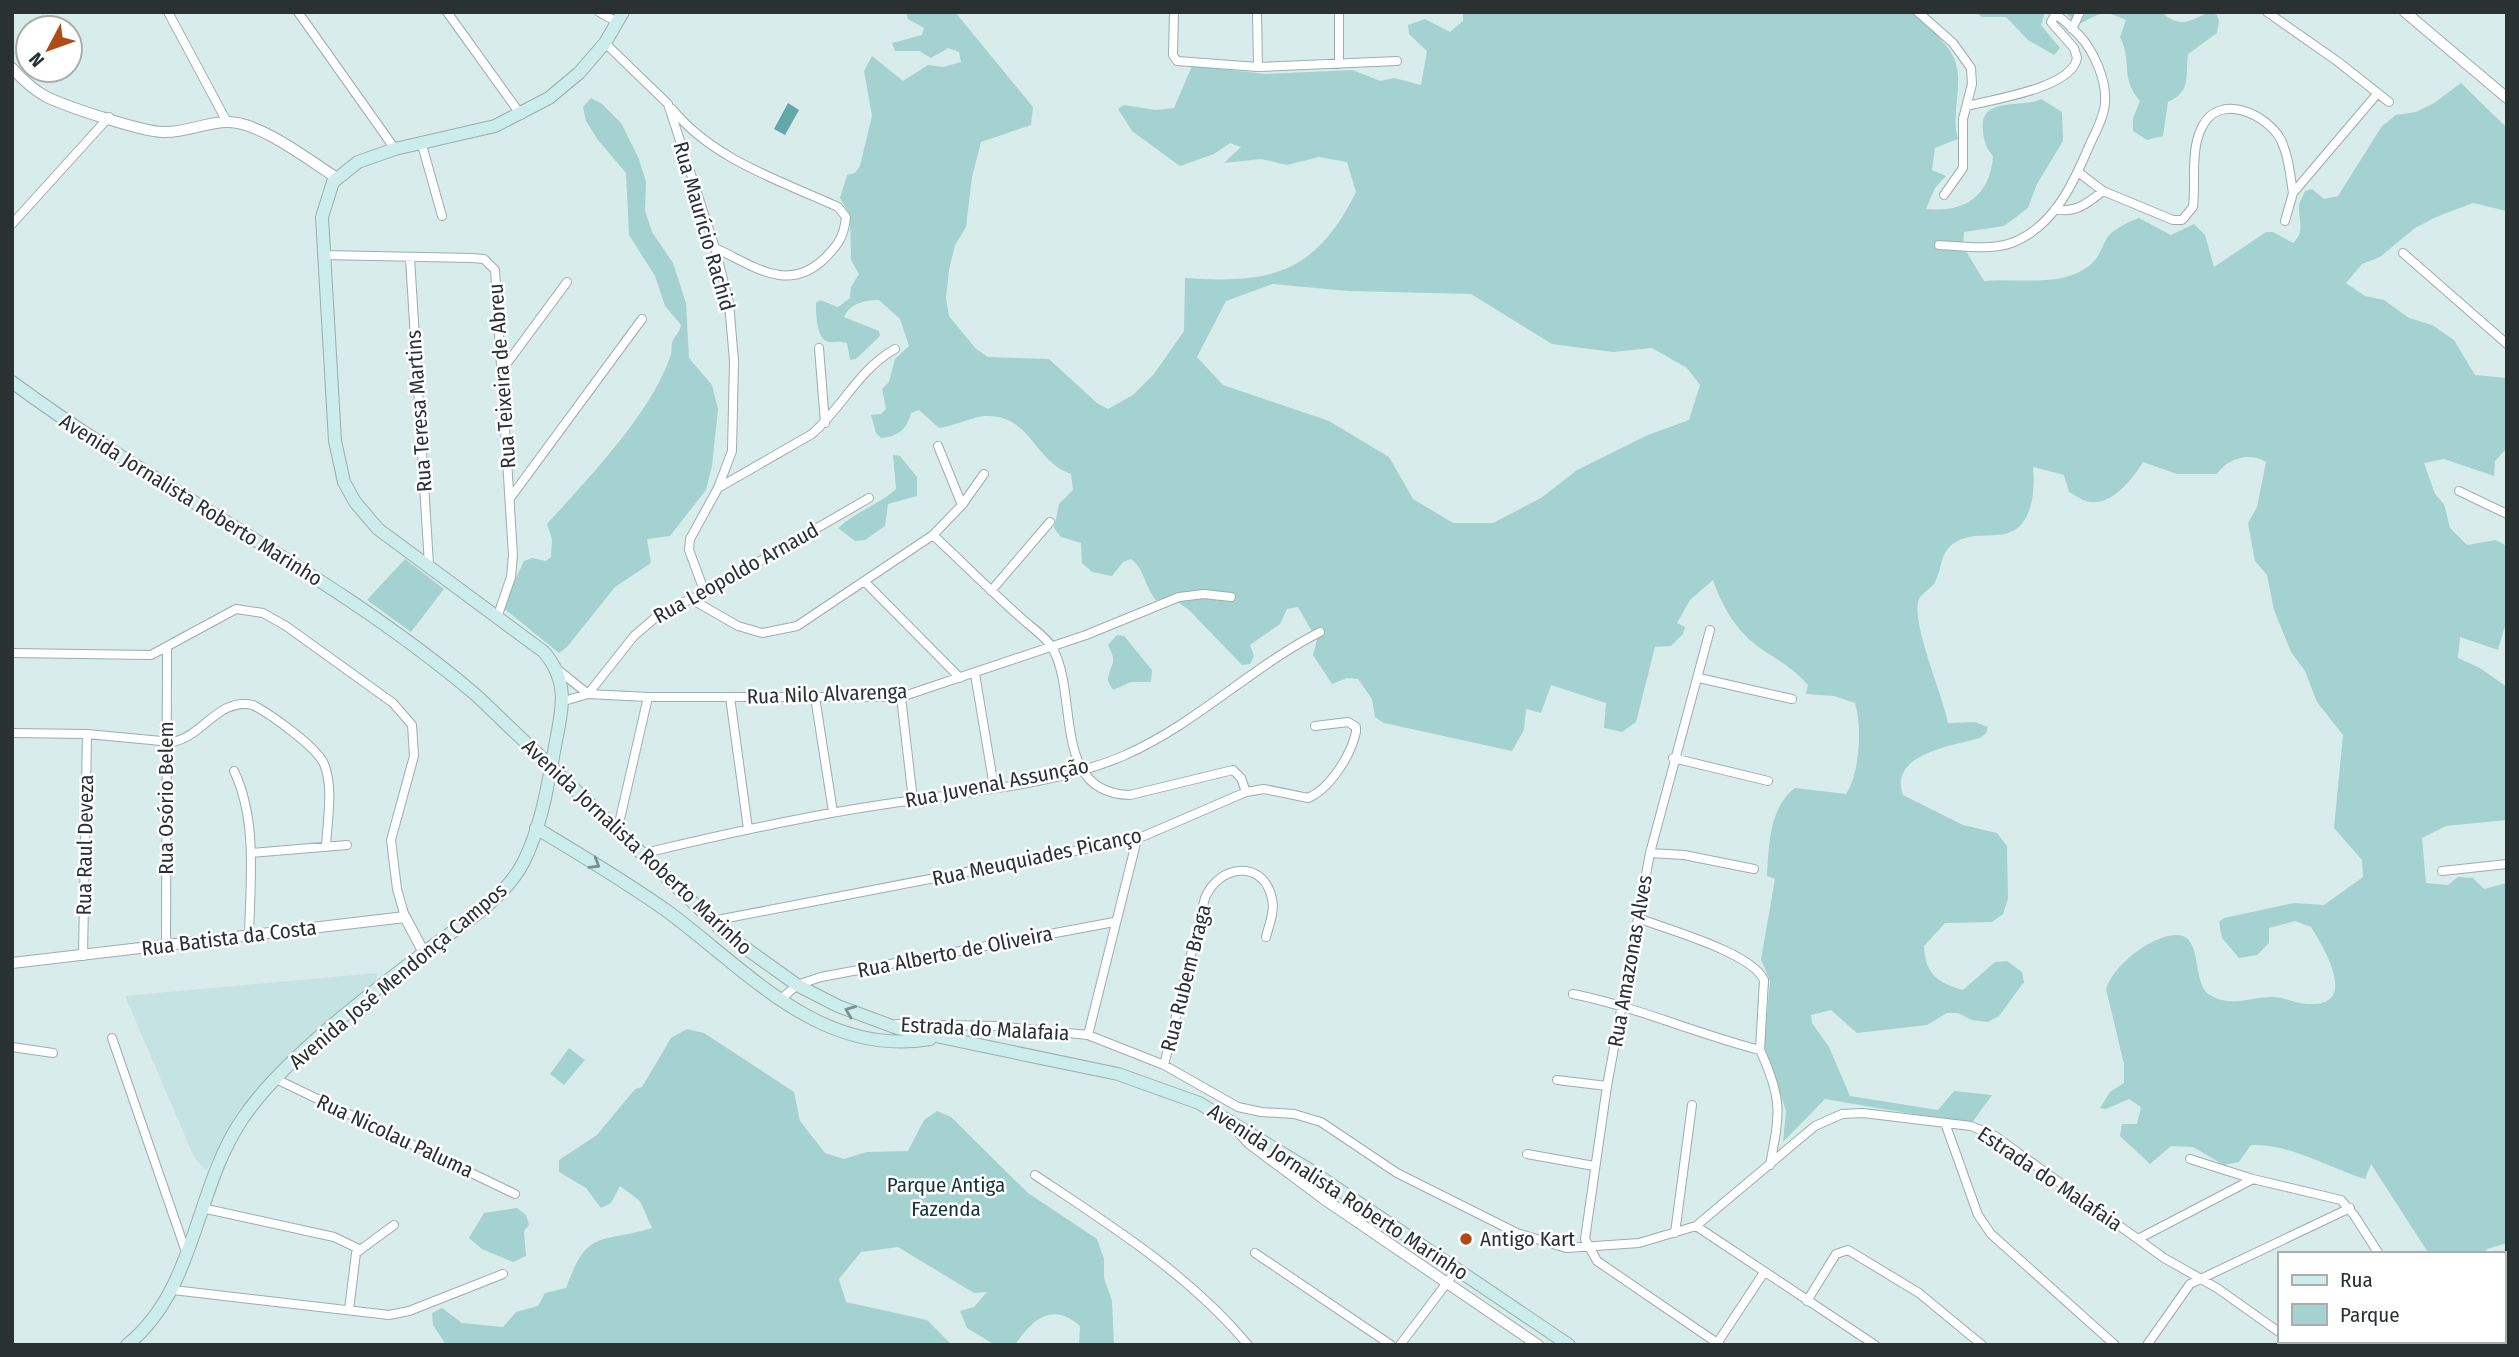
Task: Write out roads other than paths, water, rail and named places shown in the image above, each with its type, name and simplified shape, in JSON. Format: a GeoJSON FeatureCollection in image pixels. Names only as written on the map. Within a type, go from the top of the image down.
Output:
{"type":"FeatureCollection","features":[{"type":"Feature","properties":{"kind":"main road"},"geometry":{"type":"LineString","coordinates":[[337,178],[358,162],[395,149],[495,127],[521,115],[565,85],[605,43],[620,17]]}},
{"type":"Feature","properties":{"kind":"main road","name":"Avenida José Mendonça Campos"},"geometry":{"type":"LineString","coordinates":[[127,1345],[154,1319],[173,1290],[230,1138],[244,1116],[276,1079],[348,1013],[476,914],[511,881],[522,864],[536,828],[564,701],[561,681],[555,667],[533,642],[379,529],[355,502],[344,482],[335,441],[323,255],[323,208],[337,178]]}},
{"type":"Feature","properties":{"kind":"main road","name":"Avenida Jornalista Roberto Marinho"},"geometry":{"type":"LineString","coordinates":[[12,383],[134,467],[318,581],[436,662],[476,695],[712,921],[755,957],[797,985],[883,1024],[1118,1074],[1174,1093],[1231,1121],[1458,1268],[1569,1345]]}},
{"type":"Feature","properties":{"kind":"main road"},"geometry":{"type":"LineString","coordinates":[[536,828],[643,894],[736,969],[781,999],[834,1028],[866,1040],[890,1044],[939,1038]]}},
{"type":"Feature","properties":{"kind":"street"},"geometry":{"type":"LineString","coordinates":[[168,12],[227,122]]}},
{"type":"Feature","properties":{"kind":"street"},"geometry":{"type":"LineString","coordinates":[[298,12],[395,149]]}},
{"type":"Feature","properties":{"kind":"street"},"geometry":{"type":"LineString","coordinates":[[447,12],[521,115]]}},
{"type":"Feature","properties":{"kind":"street"},"geometry":{"type":"LineString","coordinates":[[599,12],[620,17]]}},
{"type":"Feature","properties":{"kind":"street"},"geometry":{"type":"LineString","coordinates":[[1174,12],[1175,60],[1258,66],[1397,61]]}},
{"type":"Feature","properties":{"kind":"street"},"geometry":{"type":"LineString","coordinates":[[1257,12],[1258,66]]}},
{"type":"Feature","properties":{"kind":"street"},"geometry":{"type":"LineString","coordinates":[[1339,12],[1339,64]]}},
{"type":"Feature","properties":{"kind":"street"},"geometry":{"type":"LineString","coordinates":[[1918,12],[1965,57],[1971,68],[1972,84],[1963,119],[1963,168],[1944,195]]}},
{"type":"Feature","properties":{"kind":"street"},"geometry":{"type":"LineString","coordinates":[[2072,29],[2080,12]]}},
{"type":"Feature","properties":{"kind":"street"},"geometry":{"type":"LineString","coordinates":[[2267,12],[2337,61],[2389,102]]}},
{"type":"Feature","properties":{"kind":"street"},"geometry":{"type":"LineString","coordinates":[[2405,12],[2507,98]]}},
{"type":"Feature","properties":{"kind":"street"},"geometry":{"type":"LineString","coordinates":[[1939,245],[2000,246],[2014,242],[2055,209],[2078,172],[2102,117],[2104,88],[2095,58],[2061,17],[2052,16],[2051,22],[2074,48],[2077,58],[2071,73],[2057,82],[1967,106]]}},
{"type":"Feature","properties":{"kind":"street","name":"Rua Maurício Rachid"},"geometry":{"type":"LineString","coordinates":[[605,43],[668,104],[715,248],[729,303],[734,361],[732,451],[718,488],[690,539],[691,557],[705,593]]}},
{"type":"Feature","properties":{"kind":"street"},"geometry":{"type":"LineString","coordinates":[[12,68],[31,88],[46,97],[162,132],[227,122],[280,142],[337,178]]}},
{"type":"Feature","properties":{"kind":"street"},"geometry":{"type":"LineString","coordinates":[[2285,221],[2293,193],[2377,94]]}},
{"type":"Feature","properties":{"kind":"street"},"geometry":{"type":"LineString","coordinates":[[668,104],[704,142],[729,157],[838,207],[846,217],[844,234],[839,244],[816,266],[800,275],[778,276],[715,248]]}},
{"type":"Feature","properties":{"kind":"street"},"geometry":{"type":"LineString","coordinates":[[2078,172],[2103,191],[2173,220],[2189,215],[2194,197],[2195,149],[2202,126],[2212,114],[2225,108],[2240,109],[2263,121],[2279,137],[2287,156],[2293,193]]}},
{"type":"Feature","properties":{"kind":"street"},"geometry":{"type":"LineString","coordinates":[[12,224],[109,117]]}},
{"type":"Feature","properties":{"kind":"street"},"geometry":{"type":"LineString","coordinates":[[422,145],[442,216]]}},
{"type":"Feature","properties":{"kind":"street"},"geometry":{"type":"LineString","coordinates":[[2055,209],[2070,211],[2081,207],[2103,191]]}},
{"type":"Feature","properties":{"kind":"street"},"geometry":{"type":"LineString","coordinates":[[2403,253],[2507,344]]}},
{"type":"Feature","properties":{"kind":"street","name":"Rua Teixeira de Abreu"},"geometry":{"type":"LineString","coordinates":[[323,255],[472,258],[490,263],[495,270],[511,497],[512,569],[498,615]]}},
{"type":"Feature","properties":{"kind":"street","name":"Rua Teresa Martins"},"geometry":{"type":"LineString","coordinates":[[410,258],[429,565]]}},
{"type":"Feature","properties":{"kind":"street"},"geometry":{"type":"LineString","coordinates":[[502,370],[567,282]]}},
{"type":"Feature","properties":{"kind":"street"},"geometry":{"type":"LineString","coordinates":[[511,497],[642,319]]}},
{"type":"Feature","properties":{"kind":"street"},"geometry":{"type":"LineString","coordinates":[[819,348],[825,423]]}},
{"type":"Feature","properties":{"kind":"street"},"geometry":{"type":"LineString","coordinates":[[718,488],[792,447],[825,423],[869,367],[895,349]]}},
{"type":"Feature","properties":{"kind":"street"},"geometry":{"type":"LineString","coordinates":[[938,446],[962,505]]}},
{"type":"Feature","properties":{"kind":"street"},"geometry":{"type":"LineString","coordinates":[[691,599],[738,626],[762,633],[785,631],[814,617],[933,536],[962,505],[984,474]]}},
{"type":"Feature","properties":{"kind":"street"},"geometry":{"type":"LineString","coordinates":[[2459,491],[2507,514]]}},
{"type":"Feature","properties":{"kind":"street","name":"Rua Leopoldo Arnaud"},"geometry":{"type":"LineString","coordinates":[[587,694],[646,623],[705,593],[869,498]]}},
{"type":"Feature","properties":{"kind":"street"},"geometry":{"type":"LineString","coordinates":[[991,591],[1050,522]]}},
{"type":"Feature","properties":{"kind":"street"},"geometry":{"type":"LineString","coordinates":[[933,536],[1053,647],[1063,679],[1072,744],[1081,770],[1110,792],[1130,795],[1233,770],[1241,778],[1246,792]]}},
{"type":"Feature","properties":{"kind":"street"},"geometry":{"type":"LineString","coordinates":[[864,581],[960,678]]}},
{"type":"Feature","properties":{"kind":"street","name":"Rua Nilo Alvarenga"},"geometry":{"type":"LineString","coordinates":[[564,701],[587,694],[648,697],[901,697],[1053,647],[1160,603],[1190,594],[1231,597]]}},
{"type":"Feature","properties":{"kind":"street"},"geometry":{"type":"LineString","coordinates":[[12,653],[133,657],[167,649],[218,616],[236,609],[249,608],[286,626],[405,715],[415,738],[414,756],[391,841],[397,889],[405,917],[424,953]]}},
{"type":"Feature","properties":{"kind":"street","name":"Rua Amazonas Alves"},"geometry":{"type":"LineString","coordinates":[[1587,1248],[1585,1232],[1594,1166],[1650,853],[1673,758],[1699,678],[1710,630]]}},
{"type":"Feature","properties":{"kind":"street","name":"Rua Juvenal Assunção"},"geometry":{"type":"LineString","coordinates":[[641,854],[834,812],[994,787],[1081,770],[1148,745],[1296,645],[1321,632]]}},
{"type":"Feature","properties":{"kind":"street","name":"Rua Osório Belem"},"geometry":{"type":"LineString","coordinates":[[166,946],[167,649]]}},
{"type":"Feature","properties":{"kind":"street"},"geometry":{"type":"LineString","coordinates":[[555,667],[587,694]]}},
{"type":"Feature","properties":{"kind":"street"},"geometry":{"type":"LineString","coordinates":[[975,674],[994,787]]}},
{"type":"Feature","properties":{"kind":"street"},"geometry":{"type":"LineString","coordinates":[[1699,678],[1791,699]]}},
{"type":"Feature","properties":{"kind":"street"},"geometry":{"type":"LineString","coordinates":[[617,832],[648,697]]}},
{"type":"Feature","properties":{"kind":"street"},"geometry":{"type":"LineString","coordinates":[[730,697],[748,829]]}},
{"type":"Feature","properties":{"kind":"street"},"geometry":{"type":"LineString","coordinates":[[815,697],[834,812]]}},
{"type":"Feature","properties":{"kind":"street"},"geometry":{"type":"LineString","coordinates":[[901,697],[913,800]]}},
{"type":"Feature","properties":{"kind":"street"},"geometry":{"type":"LineString","coordinates":[[12,733],[88,734],[166,742],[183,738],[225,708],[244,703],[264,711],[318,755],[324,764],[326,847]]}},
{"type":"Feature","properties":{"kind":"street","name":"Rua Meuquiades Picanço"},"geometry":{"type":"LineString","coordinates":[[712,921],[1137,839],[1246,792],[1264,789],[1308,798],[1328,783],[1354,738],[1356,727],[1348,722],[1315,726]]}},
{"type":"Feature","properties":{"kind":"street","name":"Rua Raul Deveza"},"geometry":{"type":"LineString","coordinates":[[83,956],[88,734]]}},
{"type":"Feature","properties":{"kind":"street"},"geometry":{"type":"LineString","coordinates":[[1673,758],[1768,781]]}},
{"type":"Feature","properties":{"kind":"street"},"geometry":{"type":"LineString","coordinates":[[234,771],[244,798],[251,853],[249,937]]}},
{"type":"Feature","properties":{"kind":"street"},"geometry":{"type":"LineString","coordinates":[[1087,1035],[1137,839]]}},
{"type":"Feature","properties":{"kind":"street"},"geometry":{"type":"LineString","coordinates":[[251,853],[347,845]]}},
{"type":"Feature","properties":{"kind":"street"},"geometry":{"type":"LineString","coordinates":[[1650,853],[1684,855],[1754,869]]}},
{"type":"Feature","properties":{"kind":"street"},"geometry":{"type":"LineString","coordinates":[[2442,871],[2507,864]]}},
{"type":"Feature","properties":{"kind":"street","name":"Rua Rubem Braga"},"geometry":{"type":"LineString","coordinates":[[1164,1065],[1205,898],[1214,881],[1222,874],[1230,870],[1247,871],[1259,877],[1267,887],[1272,898],[1273,913],[1266,937]]}},
{"type":"Feature","properties":{"kind":"street","name":"Rua Batista da Costa"},"geometry":{"type":"LineString","coordinates":[[12,963],[405,917]]}},
{"type":"Feature","properties":{"kind":"street"},"geometry":{"type":"LineString","coordinates":[[1638,918],[1752,965],[1764,980],[1760,1050],[1779,1100],[1779,1118],[1770,1165]]}},
{"type":"Feature","properties":{"kind":"street","name":"Rua Alberto de Oliveira"},"geometry":{"type":"LineString","coordinates":[[797,985],[821,977],[1114,922]]}},
{"type":"Feature","properties":{"kind":"street"},"geometry":{"type":"LineString","coordinates":[[781,999],[797,985]]}},
{"type":"Feature","properties":{"kind":"street"},"geometry":{"type":"LineString","coordinates":[[1573,994],[1621,1004],[1703,1034],[1760,1050]]}},
{"type":"Feature","properties":{"kind":"street","name":"Estrada do Malafaia"},"geometry":{"type":"LineString","coordinates":[[883,1024],[995,1026],[1087,1035],[1164,1065],[1238,1107],[1308,1117],[1338,1132],[1390,1169],[1517,1233],[1549,1245],[1587,1248],[1639,1243],[1696,1226],[1815,1126],[1842,1114],[1863,1113],[1972,1126],[1994,1136],[2138,1239],[2227,1294],[2278,1331]]}},
{"type":"Feature","properties":{"kind":"street"},"geometry":{"type":"LineString","coordinates":[[112,1038],[186,1252]]}},
{"type":"Feature","properties":{"kind":"street"},"geometry":{"type":"LineString","coordinates":[[12,1047],[53,1053]]}},
{"type":"Feature","properties":{"kind":"street","name":"Rua Nicolau Paluma"},"geometry":{"type":"LineString","coordinates":[[276,1079],[515,1194]]}},
{"type":"Feature","properties":{"kind":"street"},"geometry":{"type":"LineString","coordinates":[[1558,1080],[1607,1086]]}},
{"type":"Feature","properties":{"kind":"street"},"geometry":{"type":"LineString","coordinates":[[1675,1233],[1692,1105]]}},
{"type":"Feature","properties":{"kind":"street"},"geometry":{"type":"LineString","coordinates":[[1238,1107],[1231,1121],[1249,1143],[1538,1345]]}},
{"type":"Feature","properties":{"kind":"street"},"geometry":{"type":"LineString","coordinates":[[1945,1123],[1978,1215],[1991,1234],[2115,1345]]}},
{"type":"Feature","properties":{"kind":"street"},"geometry":{"type":"LineString","coordinates":[[1527,1154],[1594,1166]]}},
{"type":"Feature","properties":{"kind":"street"},"geometry":{"type":"LineString","coordinates":[[2190,1159],[2253,1179],[2329,1195],[2350,1208],[2378,1252]]}},
{"type":"Feature","properties":{"kind":"street"},"geometry":{"type":"LineString","coordinates":[[1035,1175],[1115,1228],[1203,1297],[1248,1345]]}},
{"type":"Feature","properties":{"kind":"street"},"geometry":{"type":"LineString","coordinates":[[2138,1239],[2253,1179]]}},
{"type":"Feature","properties":{"kind":"street"},"geometry":{"type":"LineString","coordinates":[[202,1208],[334,1237],[359,1249]]}},
{"type":"Feature","properties":{"kind":"street"},"geometry":{"type":"LineString","coordinates":[[2147,1345],[2180,1295],[2199,1279],[2350,1208]]}},
{"type":"Feature","properties":{"kind":"street"},"geometry":{"type":"LineString","coordinates":[[349,1310],[354,1263],[359,1249],[394,1225]]}},
{"type":"Feature","properties":{"kind":"street"},"geometry":{"type":"LineString","coordinates":[[1696,1226],[1763,1274],[1875,1345]]}},
{"type":"Feature","properties":{"kind":"street"},"geometry":{"type":"LineString","coordinates":[[1587,1248],[1597,1261],[1718,1344],[1763,1274]]}},
{"type":"Feature","properties":{"kind":"street"},"geometry":{"type":"LineString","coordinates":[[1807,1301],[1836,1254],[1848,1250],[1929,1300],[1982,1345]]}},
{"type":"Feature","properties":{"kind":"street"},"geometry":{"type":"LineString","coordinates":[[1255,1253],[1391,1345]]}},
{"type":"Feature","properties":{"kind":"street"},"geometry":{"type":"LineString","coordinates":[[1400,1345],[1458,1268]]}},
{"type":"Feature","properties":{"kind":"street"},"geometry":{"type":"LineString","coordinates":[[173,1290],[400,1314],[503,1274]]}},
{"type":"Feature","properties":{"kind":"place","name":"Antigo Kart"},"geometry":{"type":"Point","coordinates":[1466,1239]}},
{"type":"Feature","properties":{"kind":"park label","name":"Parque Antiga Fazenda"},"geometry":{"type":"Point","coordinates":[946,1197]}}]}
